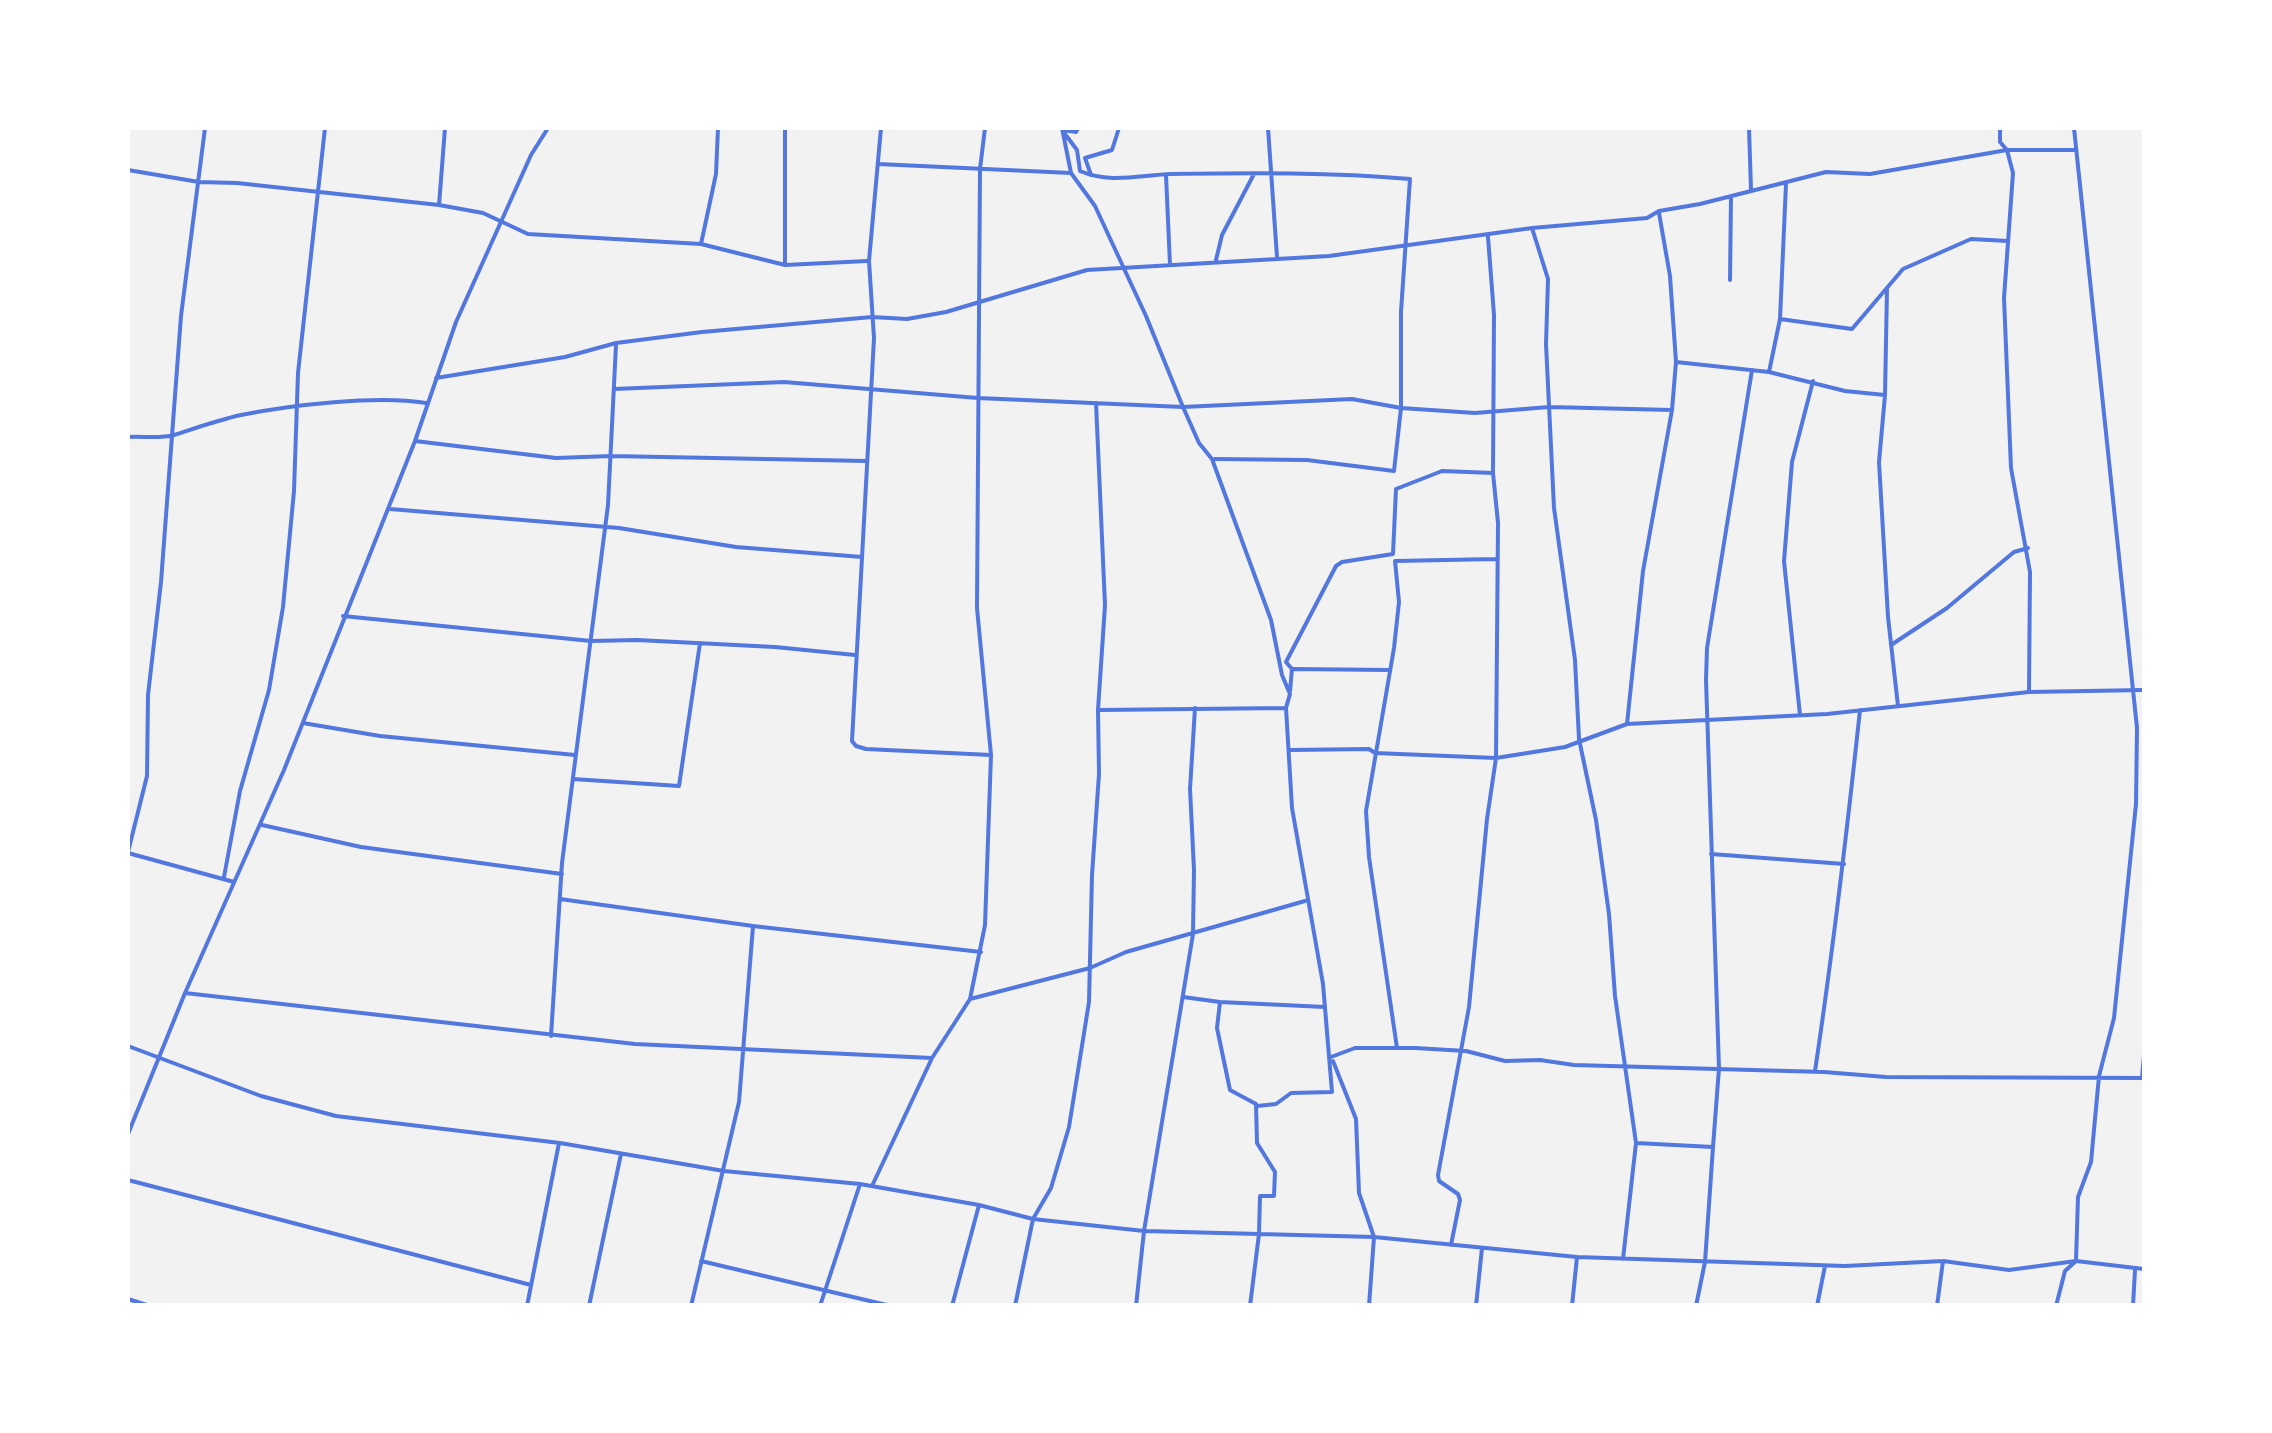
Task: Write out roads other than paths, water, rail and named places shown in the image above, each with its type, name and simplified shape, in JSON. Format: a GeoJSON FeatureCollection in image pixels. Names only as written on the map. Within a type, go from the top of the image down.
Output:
{"type":"FeatureCollection","features":[{"type":"Feature","properties":{"kind":"street"},"geometry":{"type":"LineString","coordinates":[[205,128],[181,316],[162,582],[148,695],[147,776],[128,853],[236,883]]}},
{"type":"Feature","properties":{"kind":"street"},"geometry":{"type":"LineString","coordinates":[[224,877],[240,790],[268,690],[283,607],[297,409],[325,128]]}},
{"type":"Feature","properties":{"kind":"street"},"geometry":{"type":"LineString","coordinates":[[439,205],[445,128]]}},
{"type":"Feature","properties":{"kind":"street"},"geometry":{"type":"LineString","coordinates":[[128,1134],[262,825],[415,441],[456,322],[531,155],[548,128]]}},
{"type":"Feature","properties":{"kind":"street"},"geometry":{"type":"LineString","coordinates":[[701,244],[716,174],[718,128]]}},
{"type":"Feature","properties":{"kind":"street"},"geometry":{"type":"LineString","coordinates":[[784,128],[786,265]]}},
{"type":"Feature","properties":{"kind":"street"},"geometry":{"type":"LineString","coordinates":[[881,128],[869,261],[870,390],[852,741],[856,746],[991,755]]}},
{"type":"Feature","properties":{"kind":"street"},"geometry":{"type":"LineString","coordinates":[[872,1186],[932,1058],[970,998],[981,952],[991,755],[977,608],[980,169],[985,128]]}},
{"type":"Feature","properties":{"kind":"street"},"geometry":{"type":"LineString","coordinates":[[1063,129],[1076,132],[1078,128]]}},
{"type":"Feature","properties":{"kind":"street"},"geometry":{"type":"LineString","coordinates":[[1091,176],[1085,158],[1112,150],[1119,128]]}},
{"type":"Feature","properties":{"kind":"street"},"geometry":{"type":"LineString","coordinates":[[1268,128],[1278,259]]}},
{"type":"Feature","properties":{"kind":"street"},"geometry":{"type":"LineString","coordinates":[[1749,128],[1751,190]]}},
{"type":"Feature","properties":{"kind":"street"},"geometry":{"type":"LineString","coordinates":[[2000,128],[2000,142],[2007,150],[2013,172],[2004,298],[2010,468],[2028,548],[2029,692]]}},
{"type":"Feature","properties":{"kind":"street"},"geometry":{"type":"LineString","coordinates":[[2056,1306],[2065,1271],[2076,1261],[2078,1197],[2091,1162],[2099,1076],[2114,1018],[2136,804],[2137,728],[2074,128]]}},
{"type":"Feature","properties":{"kind":"street"},"geometry":{"type":"LineString","coordinates":[[1063,129],[1072,173],[1095,206],[1199,443],[1212,458],[1271,620],[1282,675],[1290,694]]}},
{"type":"Feature","properties":{"kind":"street"},"geometry":{"type":"LineString","coordinates":[[1063,129],[1077,150],[1080,171],[1091,176],[1116,179],[1166,174],[1270,173],[1410,179],[1401,312],[1401,408],[1394,471],[1307,460],[1212,458]]}},
{"type":"Feature","properties":{"kind":"street"},"geometry":{"type":"LineString","coordinates":[[436,378],[565,357],[616,344],[872,317],[908,319],[978,303],[1087,270],[1278,259],[1646,218],[1659,211],[1826,172],[1870,174],[2007,150],[2076,150]]}},
{"type":"Feature","properties":{"kind":"street"},"geometry":{"type":"LineString","coordinates":[[128,160],[128,170],[199,182],[439,205],[483,214],[528,234],[701,244],[786,265],[869,261]]}},
{"type":"Feature","properties":{"kind":"street"},"geometry":{"type":"LineString","coordinates":[[878,164],[1072,173]]}},
{"type":"Feature","properties":{"kind":"street"},"geometry":{"type":"LineString","coordinates":[[1166,174],[1170,265]]}},
{"type":"Feature","properties":{"kind":"street"},"geometry":{"type":"LineString","coordinates":[[1216,260],[1222,234],[1254,174]]}},
{"type":"Feature","properties":{"kind":"street"},"geometry":{"type":"LineString","coordinates":[[1769,372],[1780,319],[1786,182]]}},
{"type":"Feature","properties":{"kind":"street"},"geometry":{"type":"LineString","coordinates":[[1730,280],[1732,196]]}},
{"type":"Feature","properties":{"kind":"street"},"geometry":{"type":"LineString","coordinates":[[1627,724],[1643,570],[1672,410],[1676,362],[1670,276],[1659,211]]}},
{"type":"Feature","properties":{"kind":"street"},"geometry":{"type":"LineString","coordinates":[[1532,228],[1548,278],[1554,508],[1575,660],[1580,739],[1610,914],[1624,1065],[1636,1143],[1623,1258]]}},
{"type":"Feature","properties":{"kind":"street"},"geometry":{"type":"LineString","coordinates":[[1451,1245],[1460,1200],[1458,1194],[1439,1182],[1438,1174],[1471,990],[1486,819],[1496,758],[1498,523],[1493,472],[1494,315],[1488,236]]}},
{"type":"Feature","properties":{"kind":"street"},"geometry":{"type":"LineString","coordinates":[[1780,319],[1852,329],[1903,269],[1971,238],[2008,242]]}},
{"type":"Feature","properties":{"kind":"street"},"geometry":{"type":"LineString","coordinates":[[1887,289],[1885,395],[1878,462],[1898,706]]}},
{"type":"Feature","properties":{"kind":"street"},"geometry":{"type":"LineString","coordinates":[[551,1036],[572,779],[605,527],[616,344]]}},
{"type":"Feature","properties":{"kind":"street"},"geometry":{"type":"LineString","coordinates":[[1676,362],[1769,372],[1845,391],[1885,395]]}},
{"type":"Feature","properties":{"kind":"street"},"geometry":{"type":"LineString","coordinates":[[1696,1306],[1706,1262],[1719,1068],[1706,720],[1707,648],[1752,370]]}},
{"type":"Feature","properties":{"kind":"street"},"geometry":{"type":"LineString","coordinates":[[1800,716],[1784,561],[1792,462],[1812,381]]}},
{"type":"Feature","properties":{"kind":"street"},"geometry":{"type":"LineString","coordinates":[[614,389],[784,382],[978,398],[1183,407],[1352,399],[1401,408],[1496,413],[1549,408],[1672,410]]}},
{"type":"Feature","properties":{"kind":"street"},"geometry":{"type":"LineString","coordinates":[[128,437],[171,436],[193,426],[245,414],[399,399],[426,403]]}},
{"type":"Feature","properties":{"kind":"street"},"geometry":{"type":"LineString","coordinates":[[1015,1306],[1033,1219],[1051,1188],[1070,1127],[1089,1002],[1105,605],[1096,403]]}},
{"type":"Feature","properties":{"kind":"street"},"geometry":{"type":"LineString","coordinates":[[415,441],[556,458],[867,460]]}},
{"type":"Feature","properties":{"kind":"street"},"geometry":{"type":"LineString","coordinates":[[1396,488],[1442,471],[1493,472]]}},
{"type":"Feature","properties":{"kind":"street"},"geometry":{"type":"LineString","coordinates":[[1396,488],[1399,602],[1366,811],[1397,1048]]}},
{"type":"Feature","properties":{"kind":"street"},"geometry":{"type":"LineString","coordinates":[[1220,1002],[1218,1028],[1230,1090],[1257,1106],[1276,1104],[1291,1093],[1332,1092],[1326,1008],[1292,808],[1286,708],[1292,669],[1286,662],[1336,566],[1393,554],[1396,488]]}},
{"type":"Feature","properties":{"kind":"street"},"geometry":{"type":"LineString","coordinates":[[388,509],[605,527],[736,546],[862,556]]}},
{"type":"Feature","properties":{"kind":"street"},"geometry":{"type":"LineString","coordinates":[[1891,646],[1931,620],[2014,552],[2028,548]]}},
{"type":"Feature","properties":{"kind":"street"},"geometry":{"type":"LineString","coordinates":[[1395,561],[1496,559]]}},
{"type":"Feature","properties":{"kind":"street"},"geometry":{"type":"LineString","coordinates":[[343,616],[591,641],[700,643],[855,656]]}},
{"type":"Feature","properties":{"kind":"street"},"geometry":{"type":"LineString","coordinates":[[572,779],[679,786],[700,643]]}},
{"type":"Feature","properties":{"kind":"street"},"geometry":{"type":"LineString","coordinates":[[1292,669],[1388,670]]}},
{"type":"Feature","properties":{"kind":"street"},"geometry":{"type":"LineString","coordinates":[[1290,750],[1369,750],[1496,758],[1565,746],[1627,724],[1800,716],[2029,692],[2144,690]]}},
{"type":"Feature","properties":{"kind":"street"},"geometry":{"type":"LineString","coordinates":[[1136,1306],[1144,1231],[1193,934],[1190,789],[1195,708]]}},
{"type":"Feature","properties":{"kind":"street"},"geometry":{"type":"LineString","coordinates":[[1098,710],[1286,708]]}},
{"type":"Feature","properties":{"kind":"street"},"geometry":{"type":"LineString","coordinates":[[1815,1072],[1844,864],[1860,710]]}},
{"type":"Feature","properties":{"kind":"street"},"geometry":{"type":"LineString","coordinates":[[303,723],[380,736],[576,756]]}},
{"type":"Feature","properties":{"kind":"street"},"geometry":{"type":"LineString","coordinates":[[262,825],[361,847],[562,874]]}},
{"type":"Feature","properties":{"kind":"street"},"geometry":{"type":"LineString","coordinates":[[1711,854],[1844,864]]}},
{"type":"Feature","properties":{"kind":"street"},"geometry":{"type":"LineString","coordinates":[[560,899],[981,952]]}},
{"type":"Feature","properties":{"kind":"street"},"geometry":{"type":"LineString","coordinates":[[970,998],[1090,968],[1126,952],[1193,934],[1211,925],[1306,900]]}},
{"type":"Feature","properties":{"kind":"street"},"geometry":{"type":"LineString","coordinates":[[691,1306],[738,1102],[753,926]]}},
{"type":"Feature","properties":{"kind":"street"},"geometry":{"type":"LineString","coordinates":[[186,993],[551,1036],[741,1050],[886,1053],[932,1058]]}},
{"type":"Feature","properties":{"kind":"street"},"geometry":{"type":"LineString","coordinates":[[1183,997],[1326,1008]]}},
{"type":"Feature","properties":{"kind":"street"},"geometry":{"type":"LineString","coordinates":[[128,1046],[261,1096],[336,1116],[560,1143],[724,1172],[860,1184],[979,1205],[1033,1219],[1144,1231],[1374,1237],[1577,1257],[1826,1266],[1943,1261],[2009,1270],[2076,1261],[2144,1270]]}},
{"type":"Feature","properties":{"kind":"street"},"geometry":{"type":"LineString","coordinates":[[1331,1057],[1355,1048],[1397,1048],[1459,1050],[1505,1061],[1958,1078],[2143,1078],[2144,1055]]}},
{"type":"Feature","properties":{"kind":"street"},"geometry":{"type":"LineString","coordinates":[[1331,1057],[1356,1119],[1359,1193],[1374,1237],[1369,1306]]}},
{"type":"Feature","properties":{"kind":"street"},"geometry":{"type":"LineString","coordinates":[[1250,1306],[1260,1196],[1274,1196],[1276,1172],[1257,1143],[1257,1106]]}},
{"type":"Feature","properties":{"kind":"street"},"geometry":{"type":"LineString","coordinates":[[527,1306],[560,1143]]}},
{"type":"Feature","properties":{"kind":"street"},"geometry":{"type":"LineString","coordinates":[[1636,1143],[1713,1147]]}},
{"type":"Feature","properties":{"kind":"street"},"geometry":{"type":"LineString","coordinates":[[589,1306],[621,1154]]}},
{"type":"Feature","properties":{"kind":"street"},"geometry":{"type":"LineString","coordinates":[[128,1180],[530,1285]]}},
{"type":"Feature","properties":{"kind":"street"},"geometry":{"type":"LineString","coordinates":[[820,1306],[860,1184]]}},
{"type":"Feature","properties":{"kind":"street"},"geometry":{"type":"LineString","coordinates":[[952,1306],[979,1205]]}},
{"type":"Feature","properties":{"kind":"street"},"geometry":{"type":"LineString","coordinates":[[1476,1306],[1482,1248]]}},
{"type":"Feature","properties":{"kind":"street"},"geometry":{"type":"LineString","coordinates":[[1572,1306],[1577,1257]]}},
{"type":"Feature","properties":{"kind":"street"},"geometry":{"type":"LineString","coordinates":[[700,1260],[891,1306]]}},
{"type":"Feature","properties":{"kind":"street"},"geometry":{"type":"LineString","coordinates":[[1937,1306],[1943,1261]]}},
{"type":"Feature","properties":{"kind":"street"},"geometry":{"type":"LineString","coordinates":[[1816,1306],[1826,1266]]}},
{"type":"Feature","properties":{"kind":"street"},"geometry":{"type":"LineString","coordinates":[[2133,1306],[2135,1268]]}},
{"type":"Feature","properties":{"kind":"street"},"geometry":{"type":"LineString","coordinates":[[128,1299],[150,1306]]}}]}
